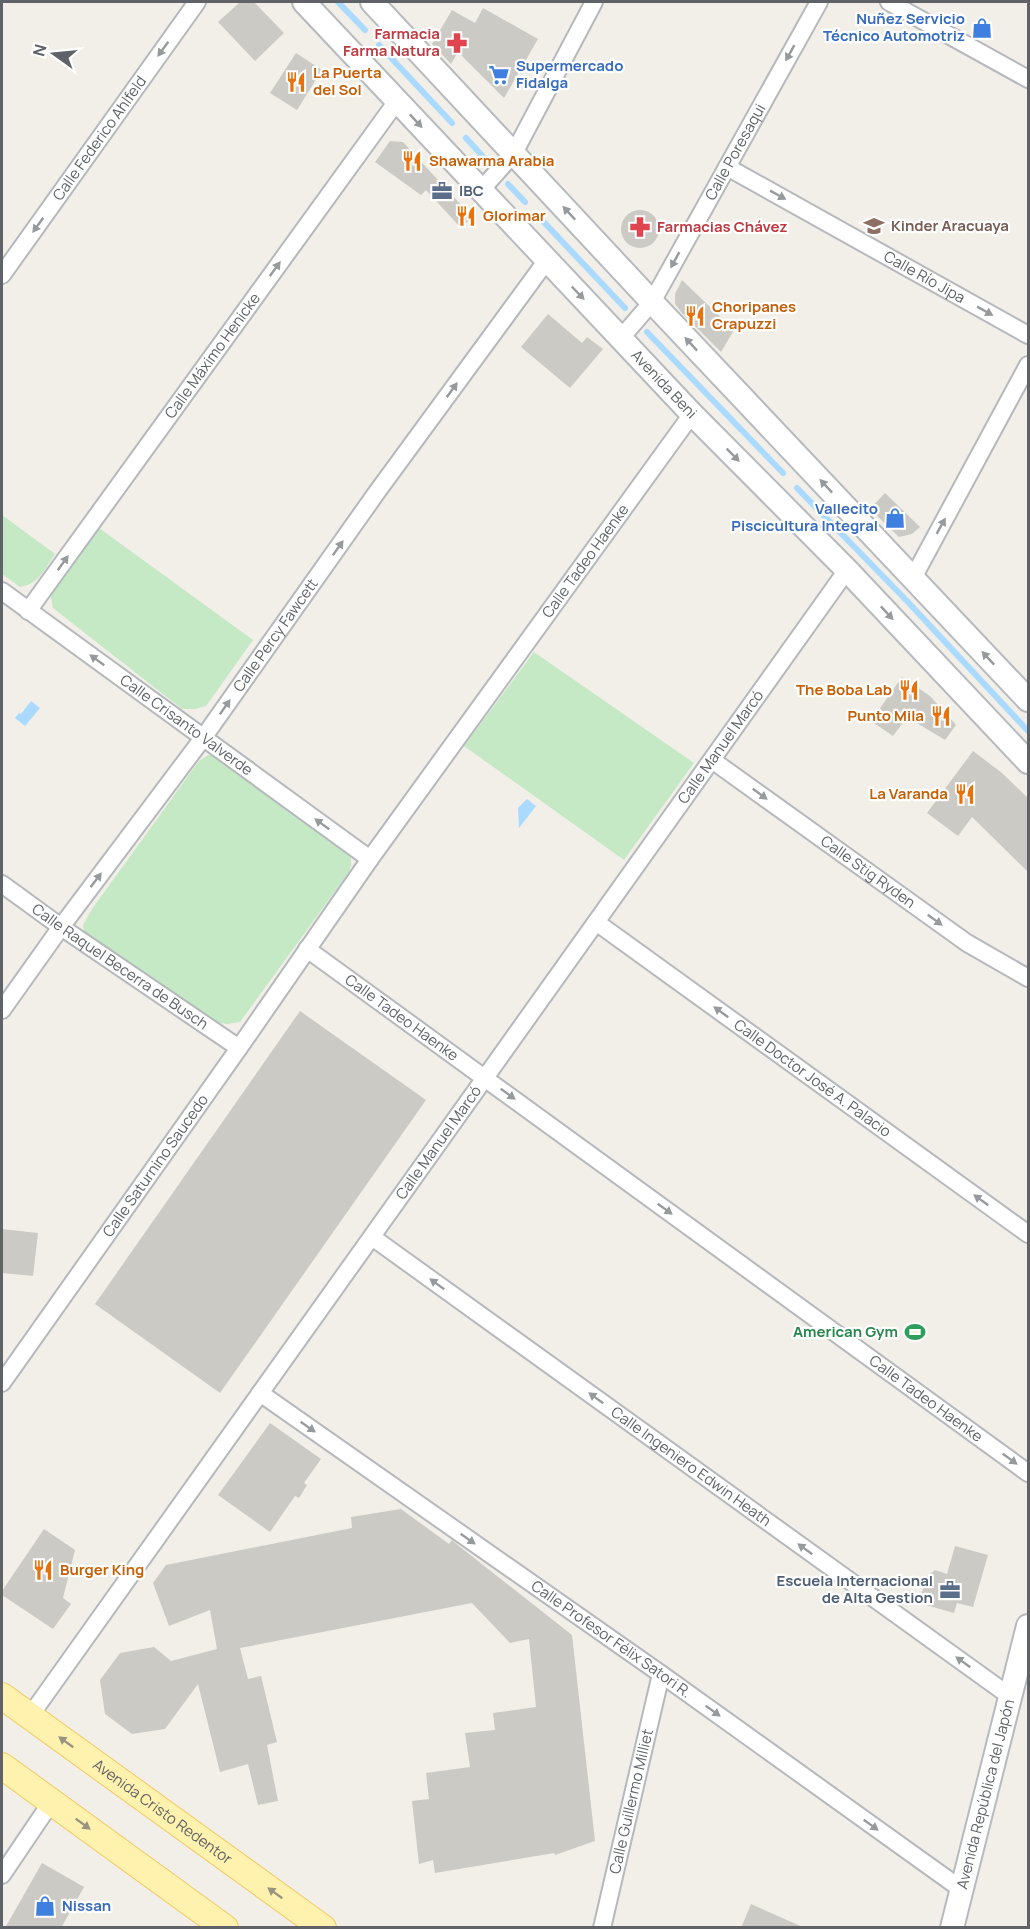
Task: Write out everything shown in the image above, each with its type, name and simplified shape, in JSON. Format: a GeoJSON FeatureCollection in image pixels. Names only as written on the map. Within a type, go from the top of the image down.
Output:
{"type":"FeatureCollection","features":[{"type":"Feature","properties":{"kind":"main road","name":"Avenida Cristo Redentor"},"geometry":{"type":"LineString","coordinates":[[4,1698],[323,1928]]}},
{"type":"Feature","properties":{"kind":"main road"},"geometry":{"type":"LineString","coordinates":[[2,1766],[224,1927]]}},
{"type":"Feature","properties":{"kind":"street","name":"Calle Federico Ahlfeld"},"geometry":{"type":"LineString","coordinates":[[2,275],[197,2]]}},
{"type":"Feature","properties":{"kind":"street","name":"Avenida Beni"},"geometry":{"type":"LineString","coordinates":[[304,2],[692,414],[847,570],[1029,762]]}},
{"type":"Feature","properties":{"kind":"street"},"geometry":{"type":"LineString","coordinates":[[374,2],[652,302],[1029,700]]}},
{"type":"Feature","properties":{"kind":"street"},"geometry":{"type":"LineString","coordinates":[[481,189],[514,153],[594,2]]}},
{"type":"Feature","properties":{"kind":"street","name":"Calle Poresaqui"},"geometry":{"type":"LineString","coordinates":[[621,338],[652,302],[819,2]]}},
{"type":"Feature","properties":{"kind":"street"},"geometry":{"type":"LineString","coordinates":[[889,2],[1029,80]]}},
{"type":"Feature","properties":{"kind":"street","name":"Calle Máximo Henicke"},"geometry":{"type":"LineString","coordinates":[[28,611],[397,101]]}},
{"type":"Feature","properties":{"kind":"street","name":"Calle Río Jipa"},"geometry":{"type":"LineString","coordinates":[[727,167],[1029,335]]}},
{"type":"Feature","properties":{"kind":"street","name":"Calle Percy Fawcett"},"geometry":{"type":"LineString","coordinates":[[2,1010],[61,927],[203,738],[377,492],[547,260]]}},
{"type":"Feature","properties":{"kind":"street"},"geometry":{"type":"LineString","coordinates":[[913,578],[1029,365]]}},
{"type":"Feature","properties":{"kind":"street","name":"Calle Tadeo Haenke"},"geometry":{"type":"LineString","coordinates":[[692,414],[307,949],[1029,1473]]}},
{"type":"Feature","properties":{"kind":"street","name":"Calle Manuel Marcó"},"geometry":{"type":"LineString","coordinates":[[30,1716],[847,570]]}},
{"type":"Feature","properties":{"kind":"street","name":"Calle Crisanto Valverde"},"geometry":{"type":"LineString","coordinates":[[2,591],[370,859]]}},
{"type":"Feature","properties":{"kind":"street","name":"Calle Stig Ryden"},"geometry":{"type":"LineString","coordinates":[[712,760],[967,943],[1029,978]]}},
{"type":"Feature","properties":{"kind":"street","name":"Calle Raquel Becerra de Busch"},"geometry":{"type":"LineString","coordinates":[[2,884],[239,1048]]}},
{"type":"Feature","properties":{"kind":"street","name":"Calle Doctor José A. Palacio"},"geometry":{"type":"LineString","coordinates":[[596,922],[1029,1234]]}},
{"type":"Feature","properties":{"kind":"street","name":"Calle Saturnino Saucedo"},"geometry":{"type":"LineString","coordinates":[[2,1383],[307,949]]}},
{"type":"Feature","properties":{"kind":"street","name":"Calle Ingeniero Edwin Heath"},"geometry":{"type":"LineString","coordinates":[[372,1237],[1011,1696]]}},
{"type":"Feature","properties":{"kind":"street","name":"Calle Profesor Félix Satori R."},"geometry":{"type":"LineString","coordinates":[[260,1393],[661,1674],[961,1889]]}},
{"type":"Feature","properties":{"kind":"street","name":"Avenida República del Japón"},"geometry":{"type":"LineString","coordinates":[[952,1928],[1029,1626]]}},
{"type":"Feature","properties":{"kind":"street","name":"Calle Guillermo Milliet"},"geometry":{"type":"LineString","coordinates":[[602,1928],[661,1674]]}},
{"type":"Feature","properties":{"kind":"street"},"geometry":{"type":"LineString","coordinates":[[2,1875],[52,1801]]}},
{"type":"Feature","properties":{"kind":"green space"},"geometry":{"type":"Polygon","coordinates":[[[2,515],[55,554],[41,575],[27,585],[20,587],[2,574],[2,515]]]}},
{"type":"Feature","properties":{"kind":"green space"},"geometry":{"type":"Polygon","coordinates":[[[99,528],[253,640],[206,706],[182,709],[53,608],[51,597],[53,588],[99,528]]]}},
{"type":"Feature","properties":{"kind":"green space"},"geometry":{"type":"Polygon","coordinates":[[[534,652],[694,763],[624,860],[464,746],[534,652]]]}},
{"type":"Feature","properties":{"kind":"green space"},"geometry":{"type":"Polygon","coordinates":[[[208,755],[216,755],[351,857],[349,872],[240,1022],[227,1024],[214,1022],[85,934],[83,925],[92,909],[199,761],[208,755]]]}},
{"type":"Feature","properties":{"kind":"water"},"geometry":{"type":"Polygon","coordinates":[[[31,701],[40,708],[25,726],[15,718],[31,701]]]}},
{"type":"Feature","properties":{"kind":"water"},"geometry":{"type":"Polygon","coordinates":[[[527,799],[536,806],[519,828],[518,808],[527,799]]]}},
{"type":"Feature","properties":{"kind":"building"},"geometry":{"type":"Polygon","coordinates":[[[240,2],[254,2],[284,33],[255,61],[218,22],[240,2]]]}},
{"type":"Feature","properties":{"kind":"building","name":"Supermercado Fidalga"},"geometry":{"type":"Polygon","coordinates":[[[483,8],[538,39],[504,98],[458,52],[451,64],[432,44],[452,10],[475,23],[483,8]]]}},
{"type":"Feature","properties":{"kind":"building","name":"La Puerta del Sol"},"geometry":{"type":"Polygon","coordinates":[[[296,53],[322,70],[297,110],[270,93],[296,53]]]}},
{"type":"Feature","properties":{"kind":"building"},"geometry":{"type":"Polygon","coordinates":[[[390,141],[403,142],[472,217],[461,228],[426,190],[421,195],[375,162],[390,141]]]}},
{"type":"Feature","properties":{"kind":"building","name":"Farmacias Chávez"},"geometry":{"type":"Polygon","coordinates":[[[640,210],[647,211],[653,216],[658,222],[658,236],[653,242],[647,247],[640,248],[633,247],[627,242],[622,236],[621,229],[622,222],[627,216],[633,211],[640,210]]]}},
{"type":"Feature","properties":{"kind":"building"},"geometry":{"type":"Polygon","coordinates":[[[682,280],[734,330],[721,352],[675,304],[675,294],[682,280]]]}},
{"type":"Feature","properties":{"kind":"building"},"geometry":{"type":"Polygon","coordinates":[[[548,314],[582,343],[587,337],[603,349],[570,388],[521,347],[548,314]]]}},
{"type":"Feature","properties":{"kind":"building","name":"Vallecito Piscicultura Integral"},"geometry":{"type":"Polygon","coordinates":[[[885,493],[920,527],[912,534],[899,537],[870,509],[885,493]]]}},
{"type":"Feature","properties":{"kind":"building"},"geometry":{"type":"Polygon","coordinates":[[[902,677],[930,696],[956,725],[945,740],[907,717],[893,736],[871,721],[902,677]]]}},
{"type":"Feature","properties":{"kind":"building"},"geometry":{"type":"Polygon","coordinates":[[[973,751],[1002,773],[1029,799],[1029,873],[972,817],[958,836],[927,813],[973,751]]]}},
{"type":"Feature","properties":{"kind":"building"},"geometry":{"type":"Polygon","coordinates":[[[300,1011],[426,1100],[220,1393],[95,1304],[300,1011]]]}},
{"type":"Feature","properties":{"kind":"building"},"geometry":{"type":"Polygon","coordinates":[[[2,1229],[38,1233],[33,1276],[2,1273],[2,1229]]]}},
{"type":"Feature","properties":{"kind":"building"},"geometry":{"type":"Polygon","coordinates":[[[270,1423],[321,1459],[304,1483],[307,1485],[299,1498],[295,1496],[270,1532],[218,1495],[270,1423]]]}},
{"type":"Feature","properties":{"kind":"building"},"geometry":{"type":"Polygon","coordinates":[[[401,1509],[449,1544],[452,1540],[572,1635],[595,1841],[555,1855],[554,1853],[435,1873],[433,1860],[419,1864],[412,1801],[429,1799],[426,1773],[470,1767],[465,1733],[495,1730],[493,1713],[536,1707],[529,1639],[510,1643],[472,1603],[240,1648],[248,1679],[261,1676],[277,1742],[267,1745],[278,1801],[258,1805],[248,1764],[220,1772],[198,1684],[165,1729],[132,1734],[105,1714],[100,1680],[120,1653],[154,1647],[171,1661],[217,1649],[210,1610],[169,1626],[153,1583],[166,1565],[352,1528],[351,1517],[401,1509]]]}},
{"type":"Feature","properties":{"kind":"building","name":"Burger King"},"geometry":{"type":"Polygon","coordinates":[[[44,1529],[75,1550],[63,1598],[71,1604],[53,1629],[2,1595],[2,1591],[44,1529]]]}},
{"type":"Feature","properties":{"kind":"building","name":"Escuela Internacional de Alta Gestion"},"geometry":{"type":"Polygon","coordinates":[[[955,1546],[988,1555],[973,1607],[957,1603],[954,1613],[919,1603],[926,1577],[935,1570],[947,1574],[955,1546]]]}},
{"type":"Feature","properties":{"kind":"building","name":"Nissan"},"geometry":{"type":"Polygon","coordinates":[[[42,1863],[84,1887],[61,1928],[5,1928],[42,1863]]]}},
{"type":"Feature","properties":{"kind":"building"},"geometry":{"type":"Polygon","coordinates":[[[751,1904],[805,1928],[741,1928],[751,1904]]]}},
{"type":"Feature","properties":{"kind":"waterway"},"geometry":{"type":"LineString","coordinates":[[338,2],[365,30]]}},
{"type":"Feature","properties":{"kind":"waterway"},"geometry":{"type":"LineString","coordinates":[[379,45],[452,123]]}},
{"type":"Feature","properties":{"kind":"waterway"},"geometry":{"type":"LineString","coordinates":[[466,138],[486,160]]}},
{"type":"Feature","properties":{"kind":"waterway"},"geometry":{"type":"LineString","coordinates":[[508,184],[525,202]]}},
{"type":"Feature","properties":{"kind":"waterway"},"geometry":{"type":"LineString","coordinates":[[539,217],[625,308]]}},
{"type":"Feature","properties":{"kind":"waterway"},"geometry":{"type":"LineString","coordinates":[[647,332],[783,473]]}},
{"type":"Feature","properties":{"kind":"waterway"},"geometry":{"type":"LineString","coordinates":[[797,488],[907,601],[1028,731]]}},
{"type":"Feature","properties":{"kind":"place","name":"Nuñez Servicio Técnico Automotriz"},"geometry":{"type":"Point","coordinates":[982,28]}},
{"type":"Feature","properties":{"kind":"place","name":"Farmacia Farma Natura"},"geometry":{"type":"Point","coordinates":[457,43]}},
{"type":"Feature","properties":{"kind":"place","name":"Supermercado Fidalga"},"geometry":{"type":"Point","coordinates":[499,75]}},
{"type":"Feature","properties":{"kind":"place","name":"La Puerta del Sol"},"geometry":{"type":"Point","coordinates":[296,82]}},
{"type":"Feature","properties":{"kind":"place","name":"Shawarma Arabia"},"geometry":{"type":"Point","coordinates":[412,161]}},
{"type":"Feature","properties":{"kind":"place","name":"IBC"},"geometry":{"type":"Point","coordinates":[442,191]}},
{"type":"Feature","properties":{"kind":"place","name":"Glorimar"},"geometry":{"type":"Point","coordinates":[466,216]}},
{"type":"Feature","properties":{"kind":"place","name":"Kinder Aracuaya"},"geometry":{"type":"Point","coordinates":[874,226]}},
{"type":"Feature","properties":{"kind":"place","name":"Farmacias Chávez"},"geometry":{"type":"Point","coordinates":[640,227]}},
{"type":"Feature","properties":{"kind":"place","name":"Choripanes Crapuzzi"},"geometry":{"type":"Point","coordinates":[695,316]}},
{"type":"Feature","properties":{"kind":"place","name":"Vallecito Piscicultura Integral"},"geometry":{"type":"Point","coordinates":[895,518]}},
{"type":"Feature","properties":{"kind":"place","name":"The Boba Lab"},"geometry":{"type":"Point","coordinates":[909,690]}},
{"type":"Feature","properties":{"kind":"place","name":"Punto Mila"},"geometry":{"type":"Point","coordinates":[941,716]}},
{"type":"Feature","properties":{"kind":"place","name":"La Varanda"},"geometry":{"type":"Point","coordinates":[965,794]}},
{"type":"Feature","properties":{"kind":"place","name":"American Gym"},"geometry":{"type":"Point","coordinates":[915,1332]}},
{"type":"Feature","properties":{"kind":"place","name":"Burger King"},"geometry":{"type":"Point","coordinates":[43,1570]}},
{"type":"Feature","properties":{"kind":"place","name":"Escuela Internacional de Alta Gestion"},"geometry":{"type":"Point","coordinates":[950,1590]}},
{"type":"Feature","properties":{"kind":"place","name":"Nissan"},"geometry":{"type":"Point","coordinates":[45,1906]}}]}
